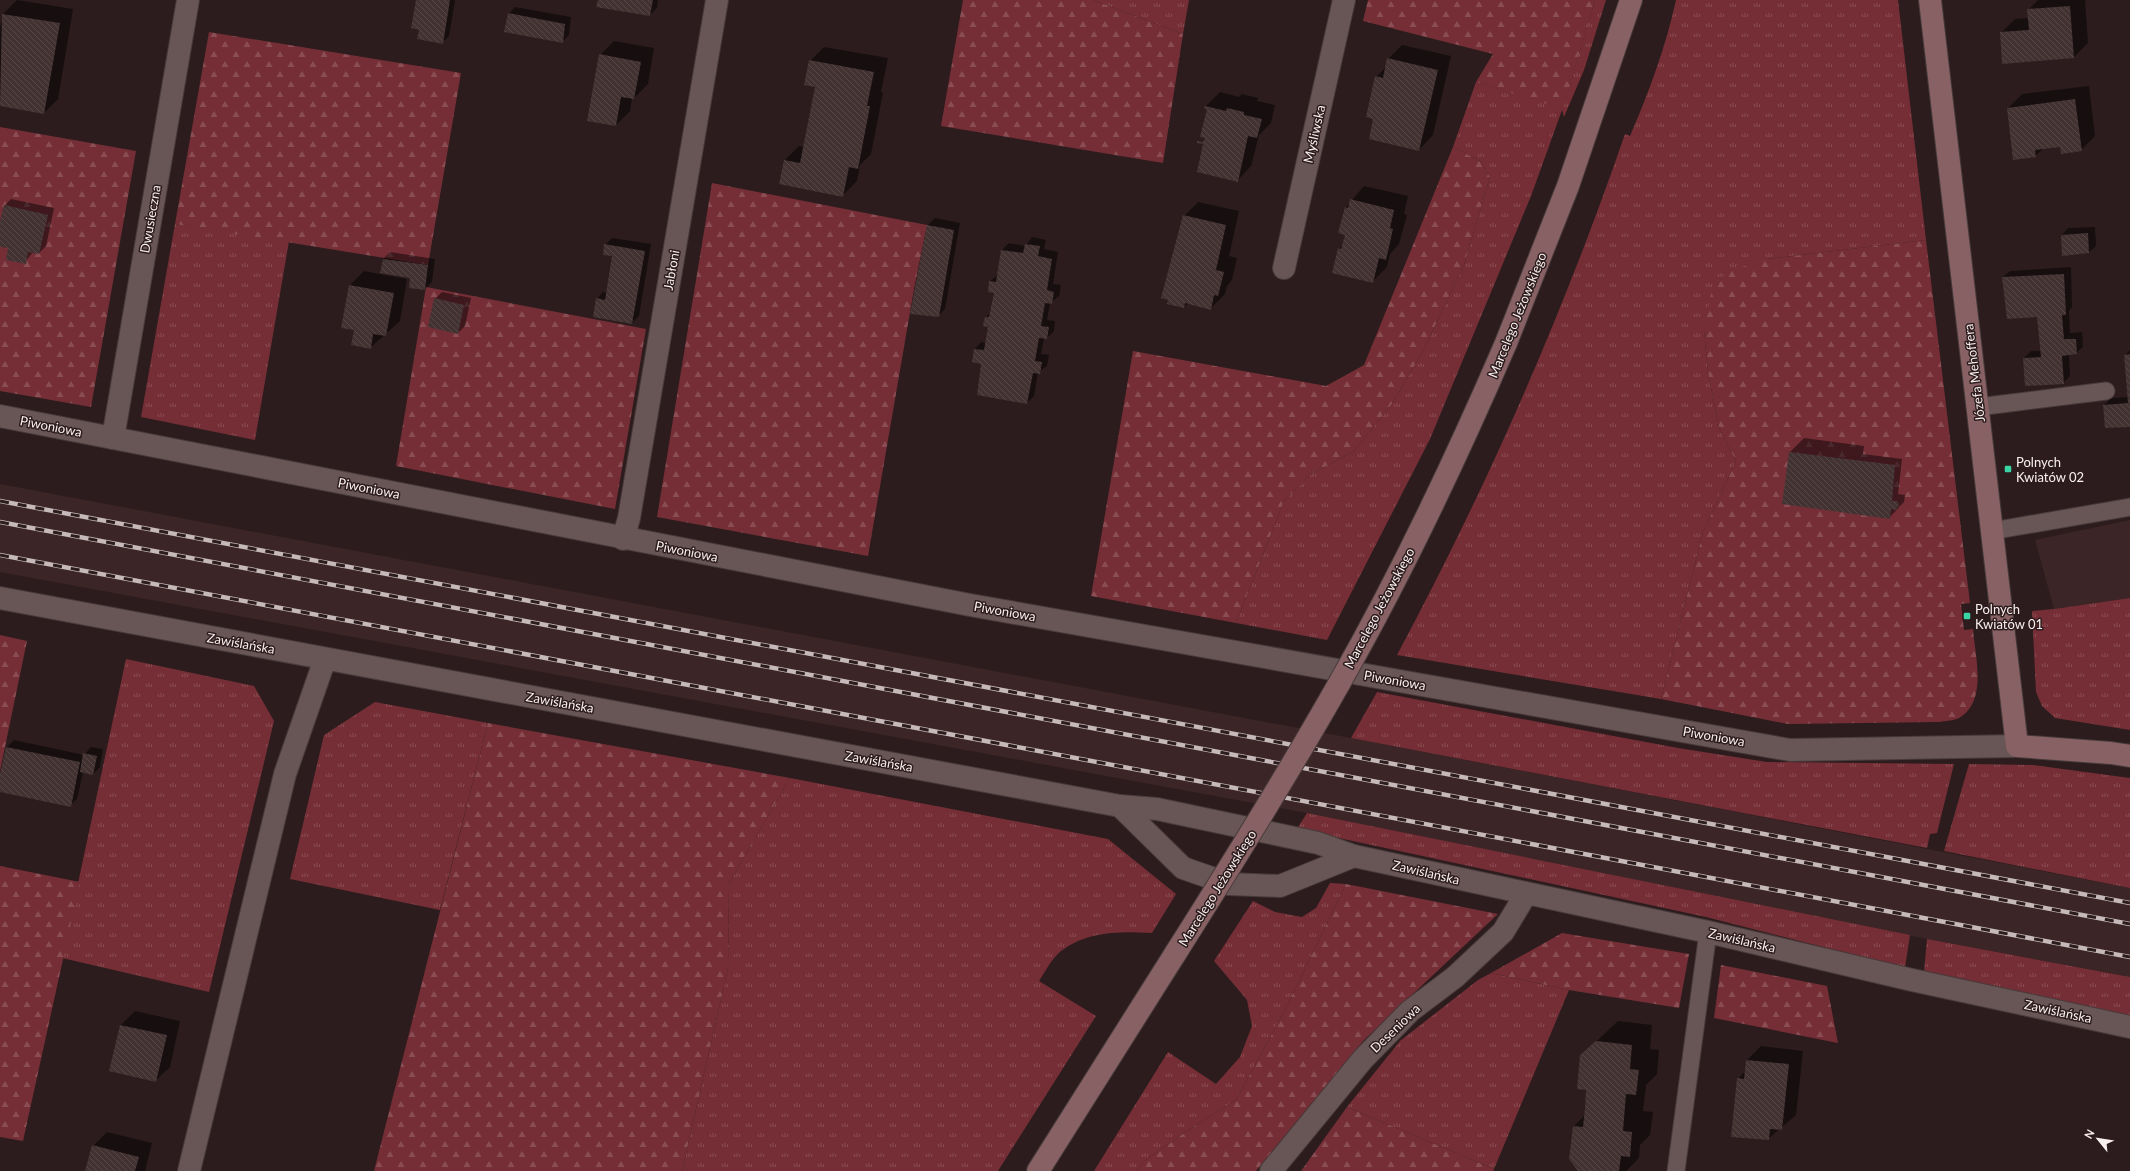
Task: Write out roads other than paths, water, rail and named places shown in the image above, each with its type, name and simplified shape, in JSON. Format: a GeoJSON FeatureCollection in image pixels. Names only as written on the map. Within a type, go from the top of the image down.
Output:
{"type":"FeatureCollection","features":[{"type":"Feature","properties":{"kind":"street","name":"Dwusieczna"},"geometry":{"type":"LineString","coordinates":[[113,438],[188,0]]}},
{"type":"Feature","properties":{"kind":"street","name":"Jabłoni"},"geometry":{"type":"LineString","coordinates":[[623,539],[629,518],[717,0]]}},
{"type":"Feature","properties":{"kind":"street","name":"Myśliwska"},"geometry":{"type":"LineString","coordinates":[[1284,268],[1344,0]]}},
{"type":"Feature","properties":{"kind":"street","name":"Marcelego Jeżowskiego"},"geometry":{"type":"LineString","coordinates":[[1038,1171],[1277,791],[1366,634],[1440,489],[1506,343],[1568,186],[1631,0]]}},
{"type":"Feature","properties":{"kind":"street","name":"Józefa Mehoffera"},"geometry":{"type":"LineString","coordinates":[[1930,0],[2017,746]]}},
{"type":"Feature","properties":{"kind":"street","name":"Piwoniowa"},"geometry":{"type":"LineString","coordinates":[[0,416],[623,539],[970,605],[1790,750],[2017,746]]}},
{"type":"Feature","properties":{"kind":"street","name":"Zawiślańska"},"geometry":{"type":"LineString","coordinates":[[0,598],[1120,806],[1164,810],[1318,843],[1354,856],[1708,932],[1912,980],[2130,1027]]}},
{"type":"Feature","properties":{"kind":"street"},"geometry":{"type":"LineString","coordinates":[[189,1171],[286,774],[325,659]]}},
{"type":"Feature","properties":{"kind":"street"},"geometry":{"type":"LineString","coordinates":[[2017,746],[2110,753],[2130,756]]}},
{"type":"Feature","properties":{"kind":"street"},"geometry":{"type":"LineString","coordinates":[[1120,806],[1183,868],[1229,884],[1280,886],[1354,856]]}},
{"type":"Feature","properties":{"kind":"street","name":"Deseniowa"},"geometry":{"type":"LineString","coordinates":[[1271,1171],[1363,1059],[1410,1011],[1455,978],[1503,932],[1526,894]]}},
{"type":"Feature","properties":{"kind":"lane"},"geometry":{"type":"LineString","coordinates":[[1978,407],[2106,391]]}},
{"type":"Feature","properties":{"kind":"lane"},"geometry":{"type":"LineString","coordinates":[[1992,531],[2130,507]]}},
{"type":"Feature","properties":{"kind":"lane"},"geometry":{"type":"LineString","coordinates":[[1676,1171],[1708,932]]}},
{"type":"Feature","properties":{"kind":"railway"},"geometry":{"type":"LineString","coordinates":[[0,501],[2130,903]]}},
{"type":"Feature","properties":{"kind":"railway"},"geometry":{"type":"LineString","coordinates":[[0,522],[2130,924]]}},
{"type":"Feature","properties":{"kind":"railway"},"geometry":{"type":"LineString","coordinates":[[0,555],[2130,957]]}},
{"type":"Feature","properties":{"kind":"place","name":"Polnych Kwiatów 02"},"geometry":{"type":"Point","coordinates":[2008,469]}},
{"type":"Feature","properties":{"kind":"place","name":"Polnych Kwiatów 01"},"geometry":{"type":"Point","coordinates":[1967,616]}}]}
